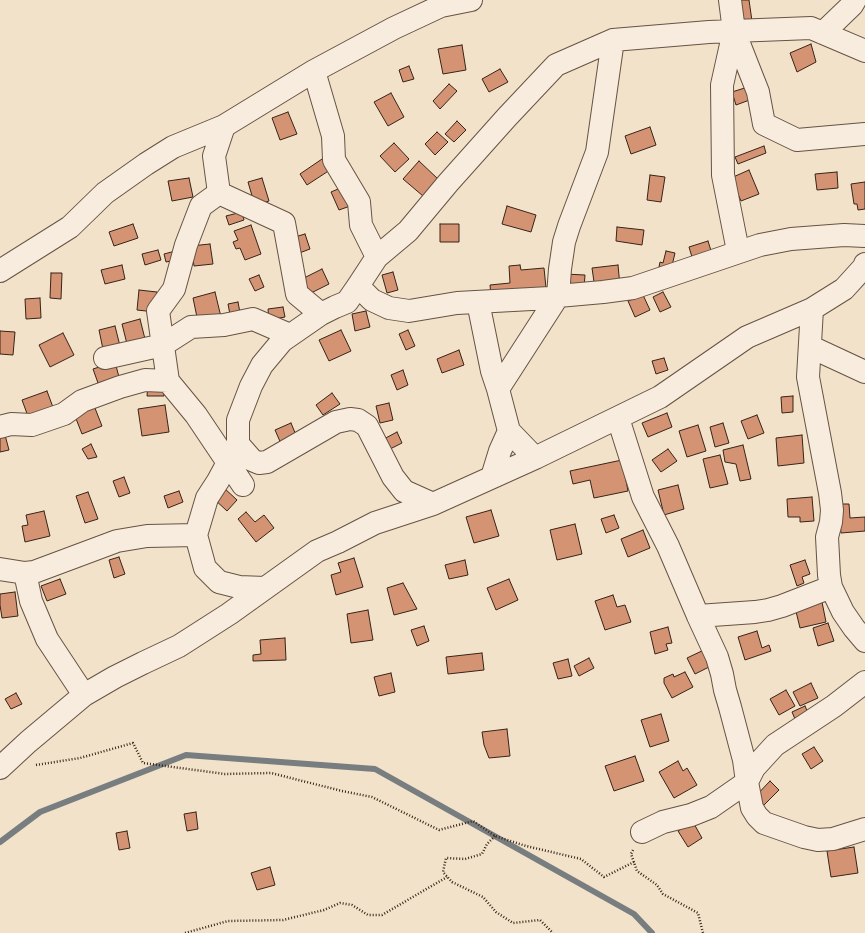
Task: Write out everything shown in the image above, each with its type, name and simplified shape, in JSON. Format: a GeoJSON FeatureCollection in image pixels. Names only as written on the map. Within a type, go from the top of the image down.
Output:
{"type":"FeatureCollection","features":[{"type":"Feature","properties":{"kind":"street"},"geometry":{"type":"LineString","coordinates":[[0,271],[70,227],[106,193],[146,164],[173,147],[224,126],[314,71],[394,28],[441,6],[472,0]]}},
{"type":"Feature","properties":{"kind":"street"},"geometry":{"type":"LineString","coordinates":[[730,0],[734,31],[758,92],[764,124],[797,140],[865,134]]}},
{"type":"Feature","properties":{"kind":"street"},"geometry":{"type":"LineString","coordinates":[[822,32],[852,5],[855,0]]}},
{"type":"Feature","properties":{"kind":"street"},"geometry":{"type":"LineString","coordinates":[[265,588],[239,587],[219,582],[205,568],[196,535],[207,498],[233,453],[238,420],[251,386],[262,365],[282,341],[290,335],[321,314],[335,306],[347,302],[377,257],[408,231],[468,161],[556,65],[613,40],[709,32],[811,28],[865,51]]}},
{"type":"Feature","properties":{"kind":"street"},"geometry":{"type":"LineString","coordinates":[[734,31],[722,85],[724,175],[738,251]]}},
{"type":"Feature","properties":{"kind":"street"},"geometry":{"type":"LineString","coordinates":[[498,389],[558,296],[564,242],[597,152],[613,40]]}},
{"type":"Feature","properties":{"kind":"street"},"geometry":{"type":"LineString","coordinates":[[314,71],[333,136],[334,160],[359,202],[361,226],[377,257]]}},
{"type":"Feature","properties":{"kind":"street"},"geometry":{"type":"LineString","coordinates":[[219,193],[214,156],[224,126]]}},
{"type":"Feature","properties":{"kind":"street"},"geometry":{"type":"LineString","coordinates":[[219,193],[284,223],[296,294],[321,314]]}},
{"type":"Feature","properties":{"kind":"street"},"geometry":{"type":"LineString","coordinates":[[219,193],[200,206],[186,245],[174,289],[158,311],[168,381],[196,415],[233,453],[259,463],[267,462],[336,422],[350,419],[358,420],[367,426],[393,477],[404,491],[433,504]]}},
{"type":"Feature","properties":{"kind":"street"},"geometry":{"type":"LineString","coordinates":[[358,286],[372,300],[389,308],[409,311],[457,303],[550,298],[633,288],[738,251],[760,245],[791,239],[844,235],[865,236]]}},
{"type":"Feature","properties":{"kind":"street"},"geometry":{"type":"LineString","coordinates":[[0,768],[28,742],[84,695],[115,677],[179,646],[229,614],[317,551],[375,523],[433,504],[492,478],[660,397],[747,337],[812,309],[844,288],[864,267],[865,264]]}},
{"type":"Feature","properties":{"kind":"street"},"geometry":{"type":"LineString","coordinates":[[478,302],[492,371],[508,431],[535,458]]}},
{"type":"Feature","properties":{"kind":"street"},"geometry":{"type":"LineString","coordinates":[[812,309],[811,347],[808,377],[832,510],[831,522],[827,537],[829,575],[831,587],[843,612],[865,641]]}},
{"type":"Feature","properties":{"kind":"street"},"geometry":{"type":"LineString","coordinates":[[105,358],[163,345],[191,327],[224,325],[253,319],[290,335]]}},
{"type":"Feature","properties":{"kind":"street"},"geometry":{"type":"LineString","coordinates":[[811,347],[865,372]]}},
{"type":"Feature","properties":{"kind":"street"},"geometry":{"type":"LineString","coordinates":[[0,427],[10,424],[32,425],[64,414],[82,401],[120,387],[145,380],[168,381]]}},
{"type":"Feature","properties":{"kind":"street"},"geometry":{"type":"LineString","coordinates":[[618,418],[643,497],[668,546],[717,657],[744,760],[752,808],[764,823],[804,837],[818,840],[833,838],[865,829]]}},
{"type":"Feature","properties":{"kind":"street"},"geometry":{"type":"LineString","coordinates":[[492,478],[508,431]]}},
{"type":"Feature","properties":{"kind":"street"},"geometry":{"type":"LineString","coordinates":[[233,453],[243,486]]}},
{"type":"Feature","properties":{"kind":"street"},"geometry":{"type":"LineString","coordinates":[[0,569],[25,573],[34,572],[117,541],[147,536],[196,535]]}},
{"type":"Feature","properties":{"kind":"street"},"geometry":{"type":"LineString","coordinates":[[25,573],[31,601],[47,639],[84,695]]}},
{"type":"Feature","properties":{"kind":"street"},"geometry":{"type":"LineString","coordinates":[[698,616],[768,610],[831,587]]}},
{"type":"Feature","properties":{"kind":"street"},"geometry":{"type":"LineString","coordinates":[[642,832],[663,822],[690,815],[711,807],[747,782],[754,768],[775,745],[834,706],[865,682]]}},
{"type":"Feature","properties":{"kind":"path"},"geometry":{"type":"LineString","coordinates":[[34,766],[80,758],[133,743],[143,763],[225,774],[271,773],[372,797],[439,830],[473,821],[495,836],[526,846],[581,859],[604,877],[634,862]]}},
{"type":"Feature","properties":{"kind":"path"},"geometry":{"type":"LineString","coordinates":[[642,832],[631,854],[637,871],[657,885],[663,894],[698,913],[703,933]]}},
{"type":"Feature","properties":{"kind":"path"},"geometry":{"type":"LineString","coordinates":[[495,836],[487,844],[482,854],[465,859],[446,858],[443,872],[452,882],[483,897],[496,912],[513,923],[540,920],[553,933]]}},
{"type":"Feature","properties":{"kind":"path"},"geometry":{"type":"LineString","coordinates":[[185,933],[228,921],[283,920],[324,910],[340,903],[352,905],[368,915],[382,915],[447,877]]}},
{"type":"Feature","properties":{"kind":"building"},"geometry":{"type":"Polygon","coordinates":[[[737,0],[749,0],[752,21],[741,23],[737,0]]]}},
{"type":"Feature","properties":{"kind":"building"},"geometry":{"type":"Polygon","coordinates":[[[811,44],[816,62],[797,72],[790,53],[811,44]]]}},
{"type":"Feature","properties":{"kind":"building"},"geometry":{"type":"Polygon","coordinates":[[[462,45],[466,70],[443,74],[438,49],[462,45]]]}},
{"type":"Feature","properties":{"kind":"building"},"geometry":{"type":"Polygon","coordinates":[[[409,66],[414,79],[403,82],[399,70],[409,66]]]}},
{"type":"Feature","properties":{"kind":"building"},"geometry":{"type":"Polygon","coordinates":[[[500,69],[508,82],[489,92],[482,79],[500,69]]]}},
{"type":"Feature","properties":{"kind":"building"},"geometry":{"type":"Polygon","coordinates":[[[449,84],[457,91],[440,109],[433,101],[449,84]]]}},
{"type":"Feature","properties":{"kind":"building"},"geometry":{"type":"Polygon","coordinates":[[[751,86],[755,98],[736,105],[732,92],[751,86]]]}},
{"type":"Feature","properties":{"kind":"building"},"geometry":{"type":"Polygon","coordinates":[[[391,93],[404,117],[388,126],[374,102],[391,93]]]}},
{"type":"Feature","properties":{"kind":"building"},"geometry":{"type":"Polygon","coordinates":[[[288,112],[297,134],[280,140],[272,118],[288,112]]]}},
{"type":"Feature","properties":{"kind":"building"},"geometry":{"type":"Polygon","coordinates":[[[457,121],[466,130],[454,142],[445,134],[457,121]]]}},
{"type":"Feature","properties":{"kind":"building"},"geometry":{"type":"Polygon","coordinates":[[[650,127],[656,145],[631,154],[625,136],[650,127]]]}},
{"type":"Feature","properties":{"kind":"building"},"geometry":{"type":"Polygon","coordinates":[[[437,132],[448,142],[435,155],[425,144],[437,132]]]}},
{"type":"Feature","properties":{"kind":"building"},"geometry":{"type":"Polygon","coordinates":[[[394,143],[409,159],[395,172],[380,156],[394,143]]]}},
{"type":"Feature","properties":{"kind":"building"},"geometry":{"type":"Polygon","coordinates":[[[764,146],[766,153],[738,164],[735,157],[764,146]]]}},
{"type":"Feature","properties":{"kind":"building"},"geometry":{"type":"Polygon","coordinates":[[[325,157],[333,168],[307,185],[300,174],[325,157]]]}},
{"type":"Feature","properties":{"kind":"building"},"geometry":{"type":"Polygon","coordinates":[[[419,161],[438,179],[423,196],[403,179],[419,161]]]}},
{"type":"Feature","properties":{"kind":"building"},"geometry":{"type":"Polygon","coordinates":[[[749,170],[759,194],[741,201],[731,178],[749,170]]]}},
{"type":"Feature","properties":{"kind":"building"},"geometry":{"type":"Polygon","coordinates":[[[837,172],[838,188],[817,190],[815,174],[837,172]]]}},
{"type":"Feature","properties":{"kind":"building"},"geometry":{"type":"Polygon","coordinates":[[[650,175],[665,177],[661,202],[647,200],[650,175]]]}},
{"type":"Feature","properties":{"kind":"building"},"geometry":{"type":"Polygon","coordinates":[[[189,178],[193,197],[172,201],[168,181],[189,178]]]}},
{"type":"Feature","properties":{"kind":"building"},"geometry":{"type":"Polygon","coordinates":[[[262,178],[269,201],[255,206],[248,182],[262,178]]]}},
{"type":"Feature","properties":{"kind":"building"},"geometry":{"type":"Polygon","coordinates":[[[865,182],[865,209],[858,210],[857,204],[854,204],[851,184],[865,182]]]}},
{"type":"Feature","properties":{"kind":"building"},"geometry":{"type":"Polygon","coordinates":[[[345,186],[353,205],[339,210],[331,192],[345,186]]]}},
{"type":"Feature","properties":{"kind":"building"},"geometry":{"type":"Polygon","coordinates":[[[507,206],[536,215],[531,232],[502,224],[507,206]]]}},
{"type":"Feature","properties":{"kind":"building"},"geometry":{"type":"Polygon","coordinates":[[[242,212],[244,220],[229,225],[226,216],[242,212]]]}},
{"type":"Feature","properties":{"kind":"building"},"geometry":{"type":"Polygon","coordinates":[[[133,224],[138,238],[114,246],[109,232],[133,224]]]}},
{"type":"Feature","properties":{"kind":"building"},"geometry":{"type":"Polygon","coordinates":[[[440,224],[459,224],[459,242],[440,242],[440,224]]]}},
{"type":"Feature","properties":{"kind":"building"},"geometry":{"type":"Polygon","coordinates":[[[251,225],[261,254],[245,260],[240,248],[236,249],[233,242],[238,240],[234,231],[251,225]]]}},
{"type":"Feature","properties":{"kind":"building"},"geometry":{"type":"Polygon","coordinates":[[[617,227],[644,230],[642,245],[616,241],[617,227]]]}},
{"type":"Feature","properties":{"kind":"building"},"geometry":{"type":"Polygon","coordinates":[[[305,234],[310,249],[294,255],[288,239],[305,234]]]}},
{"type":"Feature","properties":{"kind":"building"},"geometry":{"type":"Polygon","coordinates":[[[708,241],[713,257],[694,264],[689,247],[708,241]]]}},
{"type":"Feature","properties":{"kind":"building"},"geometry":{"type":"Polygon","coordinates":[[[210,244],[213,264],[194,266],[191,246],[210,244]]]}},
{"type":"Feature","properties":{"kind":"building"},"geometry":{"type":"Polygon","coordinates":[[[158,250],[161,260],[145,265],[142,254],[158,250]]]}},
{"type":"Feature","properties":{"kind":"building"},"geometry":{"type":"Polygon","coordinates":[[[179,250],[181,259],[166,262],[164,254],[179,250]]]}},
{"type":"Feature","properties":{"kind":"building"},"geometry":{"type":"Polygon","coordinates":[[[666,251],[675,253],[671,270],[659,267],[660,262],[663,263],[666,251]]]}},
{"type":"Feature","properties":{"kind":"building"},"geometry":{"type":"Polygon","coordinates":[[[122,265],[125,279],[105,284],[101,270],[122,265]]]}},
{"type":"Feature","properties":{"kind":"building"},"geometry":{"type":"Polygon","coordinates":[[[520,265],[521,270],[544,268],[546,288],[491,296],[490,285],[510,283],[509,266],[520,265]]]}},
{"type":"Feature","properties":{"kind":"building"},"geometry":{"type":"Polygon","coordinates":[[[618,265],[620,286],[595,289],[592,268],[618,265]]]}},
{"type":"Feature","properties":{"kind":"building"},"geometry":{"type":"Polygon","coordinates":[[[322,269],[329,284],[309,294],[302,279],[322,269]]]}},
{"type":"Feature","properties":{"kind":"building"},"geometry":{"type":"Polygon","coordinates":[[[393,272],[398,290],[387,293],[382,275],[393,272]]]}},
{"type":"Feature","properties":{"kind":"building"},"geometry":{"type":"Polygon","coordinates":[[[51,273],[62,273],[61,299],[50,298],[51,273]]]}},
{"type":"Feature","properties":{"kind":"building"},"geometry":{"type":"Polygon","coordinates":[[[564,274],[585,275],[584,288],[564,287],[564,274]]]}},
{"type":"Feature","properties":{"kind":"building"},"geometry":{"type":"Polygon","coordinates":[[[259,275],[264,287],[255,291],[249,279],[259,275]]]}},
{"type":"Feature","properties":{"kind":"building"},"geometry":{"type":"Polygon","coordinates":[[[139,290],[157,292],[155,312],[137,310],[139,290]]]}},
{"type":"Feature","properties":{"kind":"building"},"geometry":{"type":"Polygon","coordinates":[[[215,292],[221,317],[198,322],[193,298],[215,292]]]}},
{"type":"Feature","properties":{"kind":"building"},"geometry":{"type":"Polygon","coordinates":[[[663,292],[671,307],[660,312],[653,297],[663,292]]]}},
{"type":"Feature","properties":{"kind":"building"},"geometry":{"type":"Polygon","coordinates":[[[643,295],[650,310],[635,317],[628,301],[643,295]]]}},
{"type":"Feature","properties":{"kind":"building"},"geometry":{"type":"Polygon","coordinates":[[[40,298],[41,318],[26,319],[25,299],[40,298]]]}},
{"type":"Feature","properties":{"kind":"building"},"geometry":{"type":"Polygon","coordinates":[[[238,302],[241,318],[231,320],[228,304],[238,302]]]}},
{"type":"Feature","properties":{"kind":"building"},"geometry":{"type":"Polygon","coordinates":[[[283,307],[285,317],[269,320],[268,309],[283,307]]]}},
{"type":"Feature","properties":{"kind":"building"},"geometry":{"type":"Polygon","coordinates":[[[366,311],[370,327],[355,331],[352,314],[366,311]]]}},
{"type":"Feature","properties":{"kind":"building"},"geometry":{"type":"Polygon","coordinates":[[[140,319],[146,343],[128,348],[122,324],[140,319]]]}},
{"type":"Feature","properties":{"kind":"building"},"geometry":{"type":"Polygon","coordinates":[[[115,326],[121,350],[104,354],[99,330],[115,326]]]}},
{"type":"Feature","properties":{"kind":"building"},"geometry":{"type":"Polygon","coordinates":[[[341,330],[351,351],[329,361],[319,340],[341,330]]]}},
{"type":"Feature","properties":{"kind":"building"},"geometry":{"type":"Polygon","coordinates":[[[408,330],[415,346],[406,350],[399,334],[408,330]]]}},
{"type":"Feature","properties":{"kind":"building"},"geometry":{"type":"Polygon","coordinates":[[[0,331],[15,332],[13,355],[0,354],[0,331]]]}},
{"type":"Feature","properties":{"kind":"building"},"geometry":{"type":"Polygon","coordinates":[[[63,333],[74,355],[50,367],[39,345],[63,333]]]}},
{"type":"Feature","properties":{"kind":"building"},"geometry":{"type":"Polygon","coordinates":[[[459,350],[464,365],[442,373],[437,359],[459,350]]]}},
{"type":"Feature","properties":{"kind":"building"},"geometry":{"type":"Polygon","coordinates":[[[664,358],[668,370],[656,374],[652,361],[664,358]]]}},
{"type":"Feature","properties":{"kind":"building"},"geometry":{"type":"Polygon","coordinates":[[[115,362],[119,377],[98,383],[93,369],[115,362]]]}},
{"type":"Feature","properties":{"kind":"building"},"geometry":{"type":"Polygon","coordinates":[[[403,370],[408,385],[397,390],[391,375],[403,370]]]}},
{"type":"Feature","properties":{"kind":"building"},"geometry":{"type":"Polygon","coordinates":[[[148,384],[164,385],[164,396],[147,396],[148,384]]]}},
{"type":"Feature","properties":{"kind":"building"},"geometry":{"type":"Polygon","coordinates":[[[47,391],[54,410],[29,419],[22,400],[47,391]]]}},
{"type":"Feature","properties":{"kind":"building"},"geometry":{"type":"Polygon","coordinates":[[[332,393],[340,404],[323,415],[316,405],[332,393]]]}},
{"type":"Feature","properties":{"kind":"building"},"geometry":{"type":"Polygon","coordinates":[[[793,396],[793,412],[782,413],[781,397],[793,396]]]}},
{"type":"Feature","properties":{"kind":"building"},"geometry":{"type":"Polygon","coordinates":[[[93,403],[102,426],[82,434],[73,411],[93,403]]]}},
{"type":"Feature","properties":{"kind":"building"},"geometry":{"type":"Polygon","coordinates":[[[389,403],[393,420],[380,423],[376,406],[389,403]]]}},
{"type":"Feature","properties":{"kind":"building"},"geometry":{"type":"Polygon","coordinates":[[[165,405],[169,432],[142,436],[138,409],[165,405]]]}},
{"type":"Feature","properties":{"kind":"building"},"geometry":{"type":"Polygon","coordinates":[[[667,413],[672,427],[648,437],[642,423],[667,413]]]}},
{"type":"Feature","properties":{"kind":"building"},"geometry":{"type":"Polygon","coordinates":[[[757,415],[764,433],[748,439],[741,421],[757,415]]]}},
{"type":"Feature","properties":{"kind":"building"},"geometry":{"type":"Polygon","coordinates":[[[291,423],[298,440],[282,446],[275,430],[291,423]]]}},
{"type":"Feature","properties":{"kind":"building"},"geometry":{"type":"Polygon","coordinates":[[[723,423],[729,443],[715,447],[710,427],[723,423]]]}},
{"type":"Feature","properties":{"kind":"building"},"geometry":{"type":"Polygon","coordinates":[[[698,425],[706,451],[687,457],[679,431],[698,425]]]}},
{"type":"Feature","properties":{"kind":"building"},"geometry":{"type":"Polygon","coordinates":[[[397,432],[402,443],[388,450],[382,440],[397,432]]]}},
{"type":"Feature","properties":{"kind":"building"},"geometry":{"type":"Polygon","coordinates":[[[5,435],[9,450],[0,452],[0,437],[5,435]]]}},
{"type":"Feature","properties":{"kind":"building"},"geometry":{"type":"Polygon","coordinates":[[[802,435],[804,463],[778,466],[776,438],[802,435]]]}},
{"type":"Feature","properties":{"kind":"building"},"geometry":{"type":"Polygon","coordinates":[[[91,444],[97,457],[88,459],[82,449],[91,444]]]}},
{"type":"Feature","properties":{"kind":"building"},"geometry":{"type":"Polygon","coordinates":[[[743,445],[751,479],[740,481],[736,464],[725,462],[723,450],[743,445]]]}},
{"type":"Feature","properties":{"kind":"building"},"geometry":{"type":"Polygon","coordinates":[[[668,449],[677,461],[661,472],[652,460],[668,449]]]}},
{"type":"Feature","properties":{"kind":"building"},"geometry":{"type":"Polygon","coordinates":[[[720,455],[728,484],[710,488],[703,459],[720,455]]]}},
{"type":"Feature","properties":{"kind":"building"},"geometry":{"type":"Polygon","coordinates":[[[622,460],[628,491],[594,498],[590,480],[573,484],[570,471],[622,460]]]}},
{"type":"Feature","properties":{"kind":"building"},"geometry":{"type":"Polygon","coordinates":[[[124,477],[130,493],[119,497],[113,481],[124,477]]]}},
{"type":"Feature","properties":{"kind":"building"},"geometry":{"type":"Polygon","coordinates":[[[678,485],[684,509],[664,515],[658,490],[678,485]]]}},
{"type":"Feature","properties":{"kind":"building"},"geometry":{"type":"Polygon","coordinates":[[[223,487],[237,500],[227,511],[213,498],[223,487]]]}},
{"type":"Feature","properties":{"kind":"building"},"geometry":{"type":"Polygon","coordinates":[[[179,491],[183,502],[168,508],[164,496],[179,491]]]}},
{"type":"Feature","properties":{"kind":"building"},"geometry":{"type":"Polygon","coordinates":[[[88,492],[98,519],[85,523],[76,496],[88,492]]]}},
{"type":"Feature","properties":{"kind":"building"},"geometry":{"type":"Polygon","coordinates":[[[812,497],[814,521],[800,522],[800,517],[788,517],[787,499],[812,497]]]}},
{"type":"Feature","properties":{"kind":"building"},"geometry":{"type":"Polygon","coordinates":[[[838,504],[849,504],[850,518],[865,517],[865,531],[841,533],[838,504]]]}},
{"type":"Feature","properties":{"kind":"building"},"geometry":{"type":"Polygon","coordinates":[[[491,510],[499,536],[474,543],[466,517],[491,510]]]}},
{"type":"Feature","properties":{"kind":"building"},"geometry":{"type":"Polygon","coordinates":[[[44,511],[50,536],[25,542],[22,526],[28,525],[26,515],[44,511]]]}},
{"type":"Feature","properties":{"kind":"building"},"geometry":{"type":"Polygon","coordinates":[[[246,512],[255,522],[264,515],[274,528],[256,542],[238,519],[246,512]]]}},
{"type":"Feature","properties":{"kind":"building"},"geometry":{"type":"Polygon","coordinates":[[[614,515],[619,528],[606,533],[601,519],[614,515]]]}},
{"type":"Feature","properties":{"kind":"building"},"geometry":{"type":"Polygon","coordinates":[[[575,524],[582,554],[557,560],[550,530],[575,524]]]}},
{"type":"Feature","properties":{"kind":"building"},"geometry":{"type":"Polygon","coordinates":[[[643,530],[650,548],[628,557],[621,539],[643,530]]]}},
{"type":"Feature","properties":{"kind":"building"},"geometry":{"type":"Polygon","coordinates":[[[119,557],[125,574],[114,578],[109,560],[119,557]]]}},
{"type":"Feature","properties":{"kind":"building"},"geometry":{"type":"Polygon","coordinates":[[[354,558],[363,587],[336,595],[331,575],[341,572],[338,563],[354,558]]]}},
{"type":"Feature","properties":{"kind":"building"},"geometry":{"type":"Polygon","coordinates":[[[465,560],[468,575],[449,579],[445,565],[465,560]]]}},
{"type":"Feature","properties":{"kind":"building"},"geometry":{"type":"Polygon","coordinates":[[[805,560],[810,574],[802,577],[804,583],[797,586],[790,565],[805,560]]]}},
{"type":"Feature","properties":{"kind":"building"},"geometry":{"type":"Polygon","coordinates":[[[60,579],[66,594],[47,601],[41,586],[60,579]]]}},
{"type":"Feature","properties":{"kind":"building"},"geometry":{"type":"Polygon","coordinates":[[[509,579],[518,600],[496,610],[487,588],[509,579]]]}},
{"type":"Feature","properties":{"kind":"building"},"geometry":{"type":"Polygon","coordinates":[[[403,583],[417,609],[394,615],[387,588],[403,583]]]}},
{"type":"Feature","properties":{"kind":"building"},"geometry":{"type":"Polygon","coordinates":[[[15,592],[18,616],[2,618],[0,594],[15,592]]]}},
{"type":"Feature","properties":{"kind":"building"},"geometry":{"type":"Polygon","coordinates":[[[613,595],[617,607],[625,605],[631,622],[605,630],[595,601],[613,595]]]}},
{"type":"Feature","properties":{"kind":"building"},"geometry":{"type":"Polygon","coordinates":[[[821,597],[826,622],[800,628],[794,603],[821,597]]]}},
{"type":"Feature","properties":{"kind":"building"},"geometry":{"type":"Polygon","coordinates":[[[368,610],[373,640],[351,643],[347,614],[368,610]]]}},
{"type":"Feature","properties":{"kind":"building"},"geometry":{"type":"Polygon","coordinates":[[[828,623],[834,641],[818,646],[813,628],[828,623]]]}},
{"type":"Feature","properties":{"kind":"building"},"geometry":{"type":"Polygon","coordinates":[[[424,626],[429,641],[417,646],[411,630],[424,626]]]}},
{"type":"Feature","properties":{"kind":"building"},"geometry":{"type":"Polygon","coordinates":[[[668,627],[672,643],[666,644],[668,650],[655,654],[650,632],[668,627]]]}},
{"type":"Feature","properties":{"kind":"building"},"geometry":{"type":"Polygon","coordinates":[[[757,631],[762,648],[769,645],[771,651],[745,660],[738,637],[757,631]]]}},
{"type":"Feature","properties":{"kind":"building"},"geometry":{"type":"Polygon","coordinates":[[[285,638],[286,660],[253,661],[253,655],[261,654],[260,640],[285,638]]]}},
{"type":"Feature","properties":{"kind":"building"},"geometry":{"type":"Polygon","coordinates":[[[706,649],[713,665],[695,674],[687,658],[706,649]]]}},
{"type":"Feature","properties":{"kind":"building"},"geometry":{"type":"Polygon","coordinates":[[[482,653],[484,670],[448,674],[446,657],[482,653]]]}},
{"type":"Feature","properties":{"kind":"building"},"geometry":{"type":"Polygon","coordinates":[[[589,658],[594,668],[579,676],[574,666],[589,658]]]}},
{"type":"Feature","properties":{"kind":"building"},"geometry":{"type":"Polygon","coordinates":[[[568,659],[572,676],[558,679],[553,663],[568,659]]]}},
{"type":"Feature","properties":{"kind":"building"},"geometry":{"type":"Polygon","coordinates":[[[685,672],[693,687],[672,698],[664,683],[664,678],[673,674],[674,677],[685,672]]]}},
{"type":"Feature","properties":{"kind":"building"},"geometry":{"type":"Polygon","coordinates":[[[391,673],[395,692],[379,696],[374,677],[391,673]]]}},
{"type":"Feature","properties":{"kind":"building"},"geometry":{"type":"Polygon","coordinates":[[[811,683],[818,698],[800,706],[793,692],[811,683]]]}},
{"type":"Feature","properties":{"kind":"building"},"geometry":{"type":"Polygon","coordinates":[[[786,690],[795,706],[779,715],[770,699],[786,690]]]}},
{"type":"Feature","properties":{"kind":"building"},"geometry":{"type":"Polygon","coordinates":[[[16,693],[22,704],[11,709],[5,699],[16,693]]]}},
{"type":"Feature","properties":{"kind":"building"},"geometry":{"type":"Polygon","coordinates":[[[805,706],[811,720],[798,726],[792,712],[805,706]]]}},
{"type":"Feature","properties":{"kind":"building"},"geometry":{"type":"Polygon","coordinates":[[[661,714],[669,741],[650,747],[641,720],[661,714]]]}},
{"type":"Feature","properties":{"kind":"building"},"geometry":{"type":"Polygon","coordinates":[[[507,729],[510,756],[489,758],[484,745],[482,732],[507,729]]]}},
{"type":"Feature","properties":{"kind":"building"},"geometry":{"type":"Polygon","coordinates":[[[814,747],[823,761],[811,769],[802,754],[814,747]]]}},
{"type":"Feature","properties":{"kind":"building"},"geometry":{"type":"Polygon","coordinates":[[[635,756],[644,781],[614,791],[605,766],[635,756]]]}},
{"type":"Feature","properties":{"kind":"building"},"geometry":{"type":"Polygon","coordinates":[[[678,761],[683,771],[687,768],[697,785],[674,798],[659,772],[678,761]]]}},
{"type":"Feature","properties":{"kind":"building"},"geometry":{"type":"Polygon","coordinates":[[[770,781],[779,790],[759,810],[753,799],[770,781]]]}},
{"type":"Feature","properties":{"kind":"building"},"geometry":{"type":"Polygon","coordinates":[[[196,812],[198,829],[187,831],[184,814],[196,812]]]}},
{"type":"Feature","properties":{"kind":"building"},"geometry":{"type":"Polygon","coordinates":[[[693,822],[702,838],[688,847],[678,831],[693,822]]]}},
{"type":"Feature","properties":{"kind":"building"},"geometry":{"type":"Polygon","coordinates":[[[127,831],[130,848],[119,850],[116,833],[127,831]]]}},
{"type":"Feature","properties":{"kind":"building"},"geometry":{"type":"Polygon","coordinates":[[[854,847],[858,873],[831,877],[827,851],[854,847]]]}},
{"type":"Feature","properties":{"kind":"building"},"geometry":{"type":"Polygon","coordinates":[[[270,867],[275,885],[257,890],[251,873],[270,867]]]}},
{"type":"Feature","properties":{"kind":"waterway"},"geometry":{"type":"LineString","coordinates":[[0,842],[40,812],[186,755],[375,769],[634,914],[652,933]]}}]}
